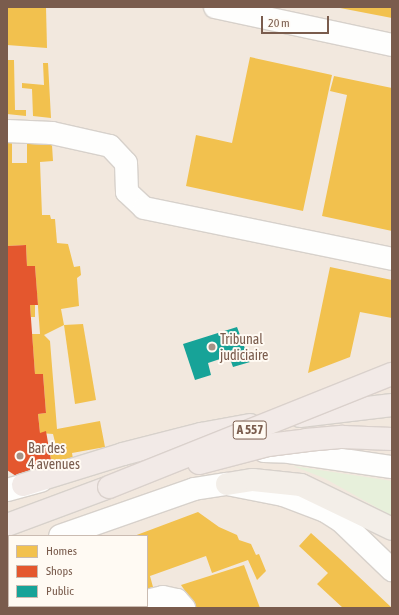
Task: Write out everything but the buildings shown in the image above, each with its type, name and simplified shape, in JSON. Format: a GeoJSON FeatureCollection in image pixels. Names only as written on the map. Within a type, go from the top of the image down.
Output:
{"type":"FeatureCollection","features":[{"type":"Feature","properties":{"kind":"highway","name":"A 557"},"geometry":{"type":"LineString","coordinates":[[7,525],[109,487],[392,374]]}},
{"type":"Feature","properties":{"kind":"highway"},"geometry":{"type":"LineString","coordinates":[[15,487],[201,434],[322,412],[392,405]]}},
{"type":"Feature","properties":{"kind":"highway"},"geometry":{"type":"LineString","coordinates":[[109,487],[268,445],[343,437],[392,439]]}},
{"type":"Feature","properties":{"kind":"main road"},"geometry":{"type":"LineString","coordinates":[[227,484],[253,480],[301,485],[392,529]]}},
{"type":"Feature","properties":{"kind":"street"},"geometry":{"type":"LineString","coordinates":[[214,7],[392,45]]}},
{"type":"Feature","properties":{"kind":"street"},"geometry":{"type":"LineString","coordinates":[[7,131],[52,133],[110,146],[126,163],[127,192],[144,208],[392,259]]}},
{"type":"Feature","properties":{"kind":"street"},"geometry":{"type":"LineString","coordinates":[[15,487],[156,455],[237,450],[289,452],[392,467]]}},
{"type":"Feature","properties":{"kind":"street"},"geometry":{"type":"LineString","coordinates":[[63,535],[194,489],[227,484],[283,495],[325,511],[341,521],[392,570]]}},
{"type":"Feature","properties":{"kind":"street"},"geometry":{"type":"LineString","coordinates":[[148,601],[163,597],[177,600],[184,608]]}},
{"type":"Feature","properties":{"kind":"shaded area"},"geometry":{"type":"Polygon","coordinates":[[[7,7],[392,7],[392,608],[7,608],[7,7]]]}},
{"type":"Feature","properties":{"kind":"green space"},"geometry":{"type":"Polygon","coordinates":[[[293,466],[392,481],[392,516],[324,478],[293,466]]]}},
{"type":"Feature","properties":{"kind":"place","name":"Tribunal judiciaire"},"geometry":{"type":"Point","coordinates":[212,347]}},
{"type":"Feature","properties":{"kind":"place","name":"Bar des 4 avenues"},"geometry":{"type":"Point","coordinates":[20,456]}}]}
